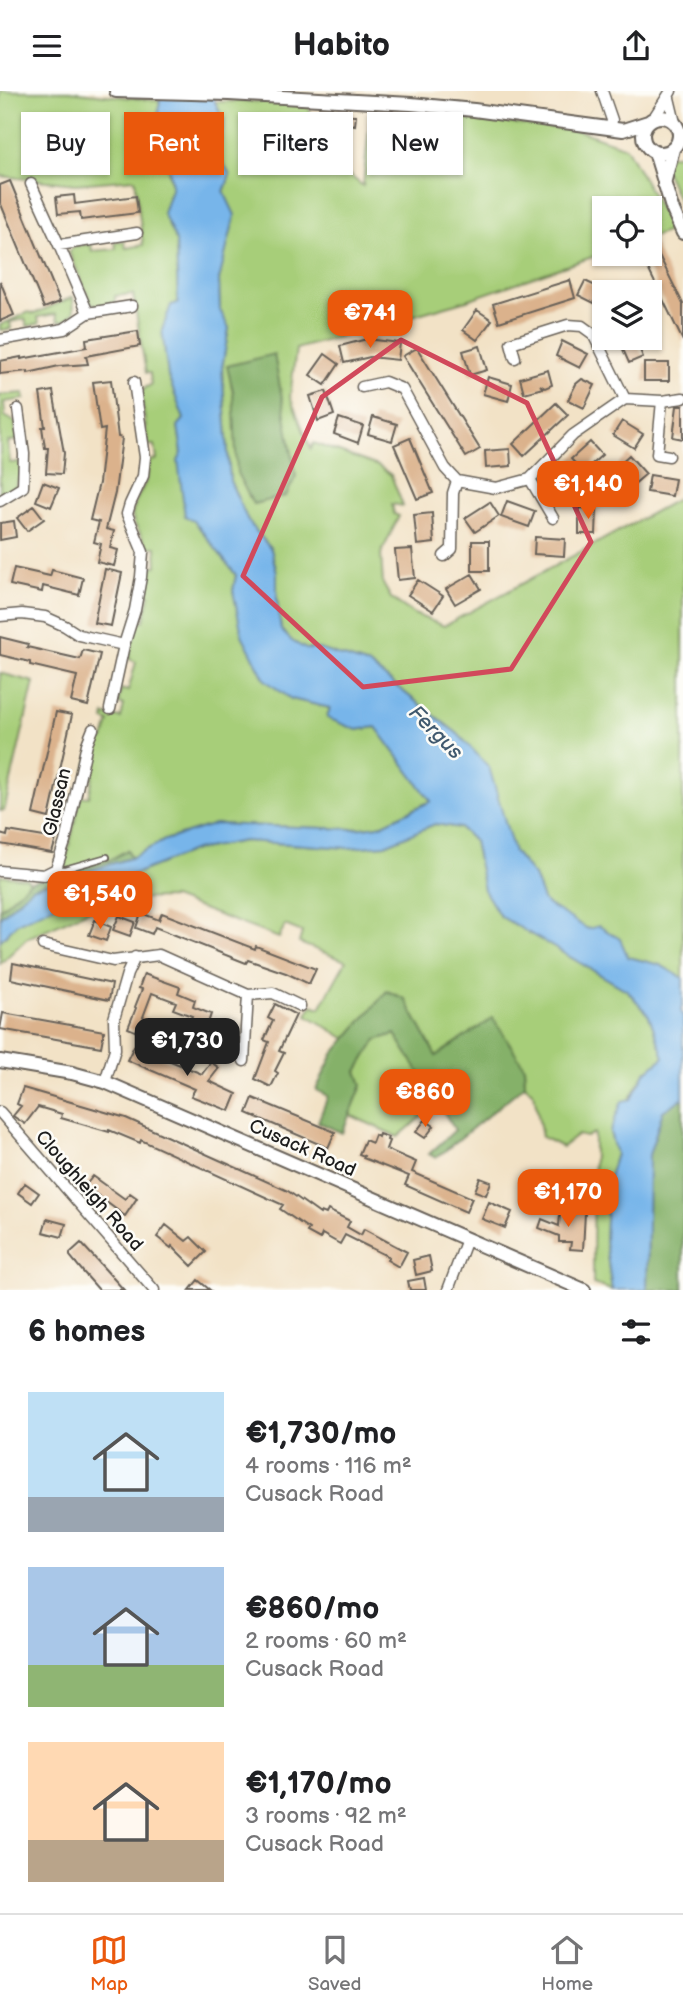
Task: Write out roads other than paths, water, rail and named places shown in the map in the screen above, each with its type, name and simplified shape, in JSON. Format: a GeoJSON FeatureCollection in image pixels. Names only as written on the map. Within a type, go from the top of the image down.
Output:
{"type":"FeatureCollection","features":[{"type":"Feature","properties":{"kind":"street"},"geometry":{"type":"LineString","coordinates":[[116,91],[411,104],[617,129],[665,117],[679,127]]}},
{"type":"Feature","properties":{"kind":"street"},"geometry":{"type":"LineString","coordinates":[[602,91],[617,129],[650,149],[664,153],[678,146]]}},
{"type":"Feature","properties":{"kind":"street"},"geometry":{"type":"LineString","coordinates":[[670,94],[643,134],[683,233]]}},
{"type":"Feature","properties":{"kind":"street"},"geometry":{"type":"LineString","coordinates":[[664,184],[680,133],[670,94]]}},
{"type":"Feature","properties":{"kind":"street"},"geometry":{"type":"LineString","coordinates":[[31,184],[88,313]]}},
{"type":"Feature","properties":{"kind":"street"},"geometry":{"type":"LineString","coordinates":[[59,245],[137,233]]}},
{"type":"Feature","properties":{"kind":"street"},"geometry":{"type":"LineString","coordinates":[[0,340],[64,329],[88,313],[132,306]]}},
{"type":"Feature","properties":{"kind":"street"},"geometry":{"type":"LineString","coordinates":[[516,358],[511,343],[568,325],[582,326],[593,334],[625,399]]}},
{"type":"Feature","properties":{"kind":"street"},"geometry":{"type":"LineString","coordinates":[[362,387],[385,381],[402,389],[445,468],[457,481],[496,488],[530,479],[573,435],[625,399],[662,401],[683,398]]}},
{"type":"Feature","properties":{"kind":"street"},"geometry":{"type":"LineString","coordinates":[[110,709],[135,610],[142,552],[127,514],[144,476],[145,457],[134,382]]}},
{"type":"Feature","properties":{"kind":"street"},"geometry":{"type":"LineString","coordinates":[[662,401],[657,454],[669,456]]}},
{"type":"Feature","properties":{"kind":"street"},"geometry":{"type":"LineString","coordinates":[[0,501],[23,487],[24,454],[18,409]]}},
{"type":"Feature","properties":{"kind":"street"},"geometry":{"type":"LineString","coordinates":[[530,479],[553,518]]}},
{"type":"Feature","properties":{"kind":"street"},"geometry":{"type":"LineString","coordinates":[[444,556],[452,549],[453,493],[457,481]]}},
{"type":"Feature","properties":{"kind":"street"},"geometry":{"type":"LineString","coordinates":[[0,616],[22,614],[45,617],[79,635],[124,645]]}},
{"type":"Feature","properties":{"kind":"street","name":"Glassan"},"geometry":{"type":"LineString","coordinates":[[56,869],[93,729]]}},
{"type":"Feature","properties":{"kind":"street"},"geometry":{"type":"LineString","coordinates":[[0,871],[44,875],[56,869]]}},
{"type":"Feature","properties":{"kind":"street"},"geometry":{"type":"LineString","coordinates":[[61,950],[65,937]]}},
{"type":"Feature","properties":{"kind":"street"},"geometry":{"type":"LineString","coordinates":[[43,945],[113,961],[159,955],[248,995],[272,993],[300,1006]]}},
{"type":"Feature","properties":{"kind":"street"},"geometry":{"type":"LineString","coordinates":[[105,1082],[115,1049],[114,1019],[127,974],[135,957]]}},
{"type":"Feature","properties":{"kind":"street"},"geometry":{"type":"LineString","coordinates":[[244,1061],[239,1047],[248,995]]}},
{"type":"Feature","properties":{"kind":"street","name":"Cusack Road"},"geometry":{"type":"LineString","coordinates":[[0,1061],[72,1073],[105,1082],[584,1290]]}},
{"type":"Feature","properties":{"kind":"street","name":"Cloughleigh Road"},"geometry":{"type":"LineString","coordinates":[[0,1112],[154,1290]]}},
{"type":"Feature","properties":{"kind":"street"},"geometry":{"type":"LineString","coordinates":[[447,1290],[467,1239]]}},
{"type":"Feature","properties":{"kind":"lane"},"geometry":{"type":"LineString","coordinates":[[56,869],[107,857]]}},
{"type":"Feature","properties":{"kind":"water"},"geometry":{"type":"Polygon","coordinates":[[[161,91],[214,91],[220,112],[159,112],[161,91]]]}},
{"type":"Feature","properties":{"kind":"water","name":"Fergus"},"geometry":{"type":"Polygon","coordinates":[[[224,164],[230,175],[224,192],[235,215],[219,280],[220,310],[229,328],[222,368],[230,481],[248,521],[271,549],[277,573],[281,630],[292,641],[306,649],[319,649],[369,665],[458,734],[489,767],[514,852],[534,876],[544,902],[588,929],[599,926],[620,939],[628,957],[660,965],[683,978],[683,1098],[663,1111],[649,1155],[647,1290],[612,1290],[605,1241],[608,1180],[616,1154],[610,1132],[622,1101],[631,1099],[645,1073],[664,1057],[649,1016],[628,991],[500,916],[484,890],[474,841],[460,828],[435,824],[385,845],[349,848],[244,841],[195,850],[51,907],[17,923],[0,941],[0,917],[32,888],[131,858],[165,840],[215,824],[353,829],[379,826],[431,801],[376,727],[357,730],[327,718],[330,708],[291,699],[265,680],[242,635],[233,591],[236,575],[194,521],[185,516],[178,461],[182,453],[178,426],[184,419],[168,376],[162,330],[171,305],[178,303],[176,241],[163,213],[172,186],[170,175],[224,175],[224,164]]]}}]}
